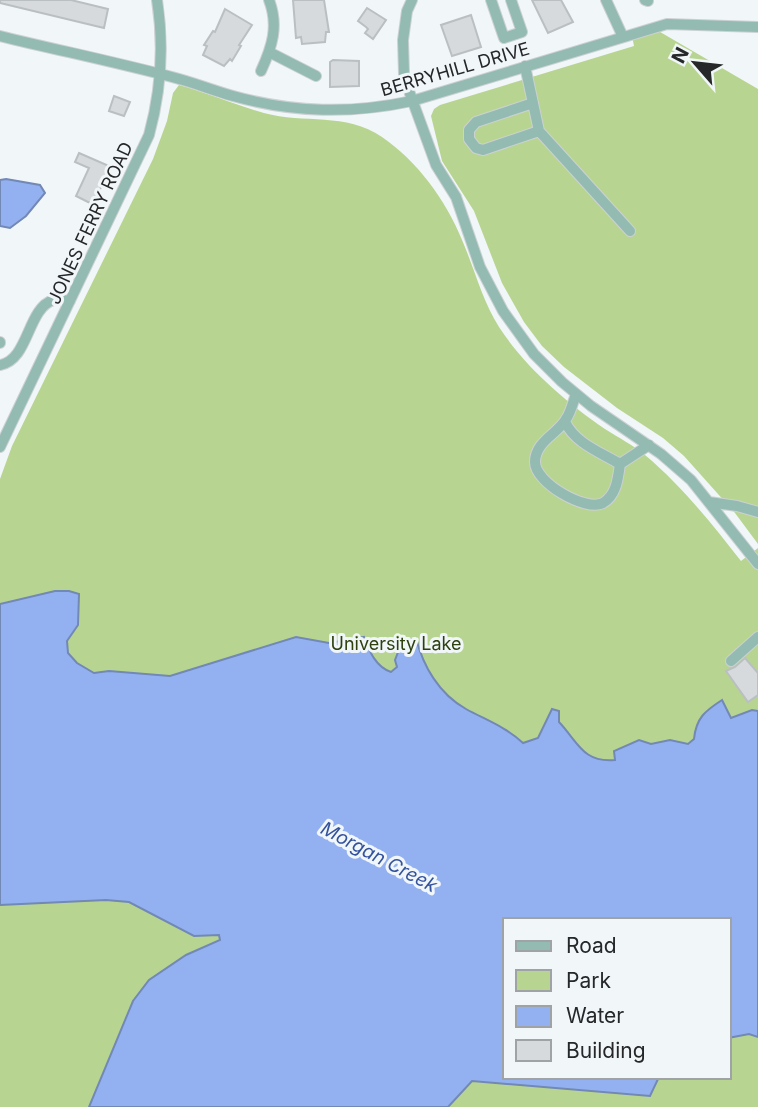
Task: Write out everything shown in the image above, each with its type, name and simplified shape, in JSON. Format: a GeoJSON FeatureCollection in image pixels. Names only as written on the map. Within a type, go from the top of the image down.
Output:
{"type":"FeatureCollection","features":[{"type":"Feature","properties":{"kind":"street","name":"JONES FERRY ROAD"},"geometry":{"type":"LineString","coordinates":[[0,447],[149,135],[160,74],[161,42],[157,0]]}},
{"type":"Feature","properties":{"kind":"street"},"geometry":{"type":"LineString","coordinates":[[261,71],[270,52],[275,22],[269,0]]}},
{"type":"Feature","properties":{"kind":"street"},"geometry":{"type":"LineString","coordinates":[[412,0],[407,11],[403,40],[404,74],[436,165],[462,211],[471,242],[493,293],[534,354],[576,394],[649,445],[691,480],[758,564]]}},
{"type":"Feature","properties":{"kind":"street"},"geometry":{"type":"LineString","coordinates":[[491,0],[504,38],[522,32],[511,0]]}},
{"type":"Feature","properties":{"kind":"street"},"geometry":{"type":"LineString","coordinates":[[606,0],[623,37]]}},
{"type":"Feature","properties":{"kind":"street","name":"BERRYHILL DRIVE"},"geometry":{"type":"LineString","coordinates":[[0,36],[160,74],[234,97],[302,110],[351,111],[412,101],[667,23],[758,27]]}},
{"type":"Feature","properties":{"kind":"street"},"geometry":{"type":"LineString","coordinates":[[270,52],[316,76]]}},
{"type":"Feature","properties":{"kind":"street"},"geometry":{"type":"LineString","coordinates":[[525,66],[539,131],[630,231]]}},
{"type":"Feature","properties":{"kind":"street"},"geometry":{"type":"LineString","coordinates":[[533,103],[476,122],[469,130],[469,139],[476,148],[483,150],[539,131]]}},
{"type":"Feature","properties":{"kind":"street"},"geometry":{"type":"LineString","coordinates":[[0,365],[16,356],[38,314],[48,302],[56,299],[70,301]]}},
{"type":"Feature","properties":{"kind":"street"},"geometry":{"type":"LineString","coordinates":[[576,394],[565,422],[553,431],[537,452],[537,471],[546,482],[580,503],[593,506],[603,503],[610,498],[616,487],[620,464],[649,445]]}},
{"type":"Feature","properties":{"kind":"street"},"geometry":{"type":"LineString","coordinates":[[565,422],[570,433],[620,464]]}},
{"type":"Feature","properties":{"kind":"street"},"geometry":{"type":"LineString","coordinates":[[709,502],[758,512]]}},
{"type":"Feature","properties":{"kind":"street"},"geometry":{"type":"LineString","coordinates":[[731,661],[758,637]]}},
{"type":"Feature","properties":{"kind":"green space"},"geometry":{"type":"Polygon","coordinates":[[[655,29],[758,89],[758,544],[735,513],[684,456],[564,367],[542,346],[524,322],[502,283],[474,211],[442,161],[431,116],[434,109],[440,105],[634,46],[632,36],[655,29]]]}},
{"type":"Feature","properties":{"kind":"green space","name":"University Lake"},"geometry":{"type":"Polygon","coordinates":[[[179,85],[264,113],[354,124],[382,137],[407,158],[429,182],[448,210],[493,317],[521,356],[547,383],[576,407],[640,451],[672,479],[741,561],[758,548],[758,1107],[0,1107],[0,479],[12,446],[153,159],[167,121],[173,93],[179,85]]]}},
{"type":"Feature","properties":{"kind":"water"},"geometry":{"type":"Polygon","coordinates":[[[0,180],[40,185],[45,193],[26,216],[10,228],[0,226],[0,180]]]}},
{"type":"Feature","properties":{"kind":"water","name":"University Lake"},"geometry":{"type":"Polygon","coordinates":[[[55,591],[79,594],[78,625],[67,641],[68,653],[77,663],[94,673],[109,671],[170,676],[296,637],[329,643],[364,637],[377,662],[391,672],[397,667],[395,660],[402,642],[416,638],[423,659],[434,678],[456,703],[503,728],[523,743],[538,738],[552,709],[559,711],[559,722],[582,750],[604,760],[615,760],[614,751],[639,740],[651,744],[670,740],[688,744],[694,739],[702,716],[722,700],[731,718],[752,710],[758,711],[758,1037],[749,1034],[730,1038],[730,918],[503,918],[503,1079],[658,1079],[650,1096],[472,1081],[448,1107],[89,1107],[133,1001],[149,980],[186,955],[220,940],[219,935],[194,936],[129,902],[106,900],[0,905],[0,604],[55,591]]]}},
{"type":"Feature","properties":{"kind":"building"},"geometry":{"type":"Polygon","coordinates":[[[0,0],[71,0],[108,9],[104,28],[0,3],[0,0]]]}},
{"type":"Feature","properties":{"kind":"building"},"geometry":{"type":"Polygon","coordinates":[[[293,0],[324,0],[329,32],[326,32],[325,42],[302,44],[301,37],[296,38],[293,0]]]}},
{"type":"Feature","properties":{"kind":"building"},"geometry":{"type":"Polygon","coordinates":[[[532,0],[561,0],[573,22],[548,33],[532,0]]]}},
{"type":"Feature","properties":{"kind":"building"},"geometry":{"type":"Polygon","coordinates":[[[367,8],[386,20],[373,39],[365,33],[368,29],[358,21],[367,8]]]}},
{"type":"Feature","properties":{"kind":"building"},"geometry":{"type":"Polygon","coordinates":[[[225,9],[252,25],[232,61],[230,59],[224,66],[203,55],[207,46],[204,45],[213,31],[215,32],[225,9]]]}},
{"type":"Feature","properties":{"kind":"building"},"geometry":{"type":"Polygon","coordinates":[[[471,15],[481,47],[452,56],[441,25],[471,15]]]}},
{"type":"Feature","properties":{"kind":"building"},"geometry":{"type":"Polygon","coordinates":[[[359,61],[359,86],[330,87],[330,62],[359,61]]]}},
{"type":"Feature","properties":{"kind":"building"},"geometry":{"type":"Polygon","coordinates":[[[114,96],[130,102],[124,116],[109,111],[114,96]]]}},
{"type":"Feature","properties":{"kind":"building"},"geometry":{"type":"Polygon","coordinates":[[[79,153],[109,166],[94,205],[76,196],[89,168],[75,162],[79,153]]]}},
{"type":"Feature","properties":{"kind":"building"},"geometry":{"type":"Polygon","coordinates":[[[745,658],[758,673],[758,695],[748,702],[726,671],[745,658]]]}},
{"type":"Feature","properties":{"kind":"water label","name":"Morgan Creek"},"geometry":{"type":"Point","coordinates":[379,857]}}]}
